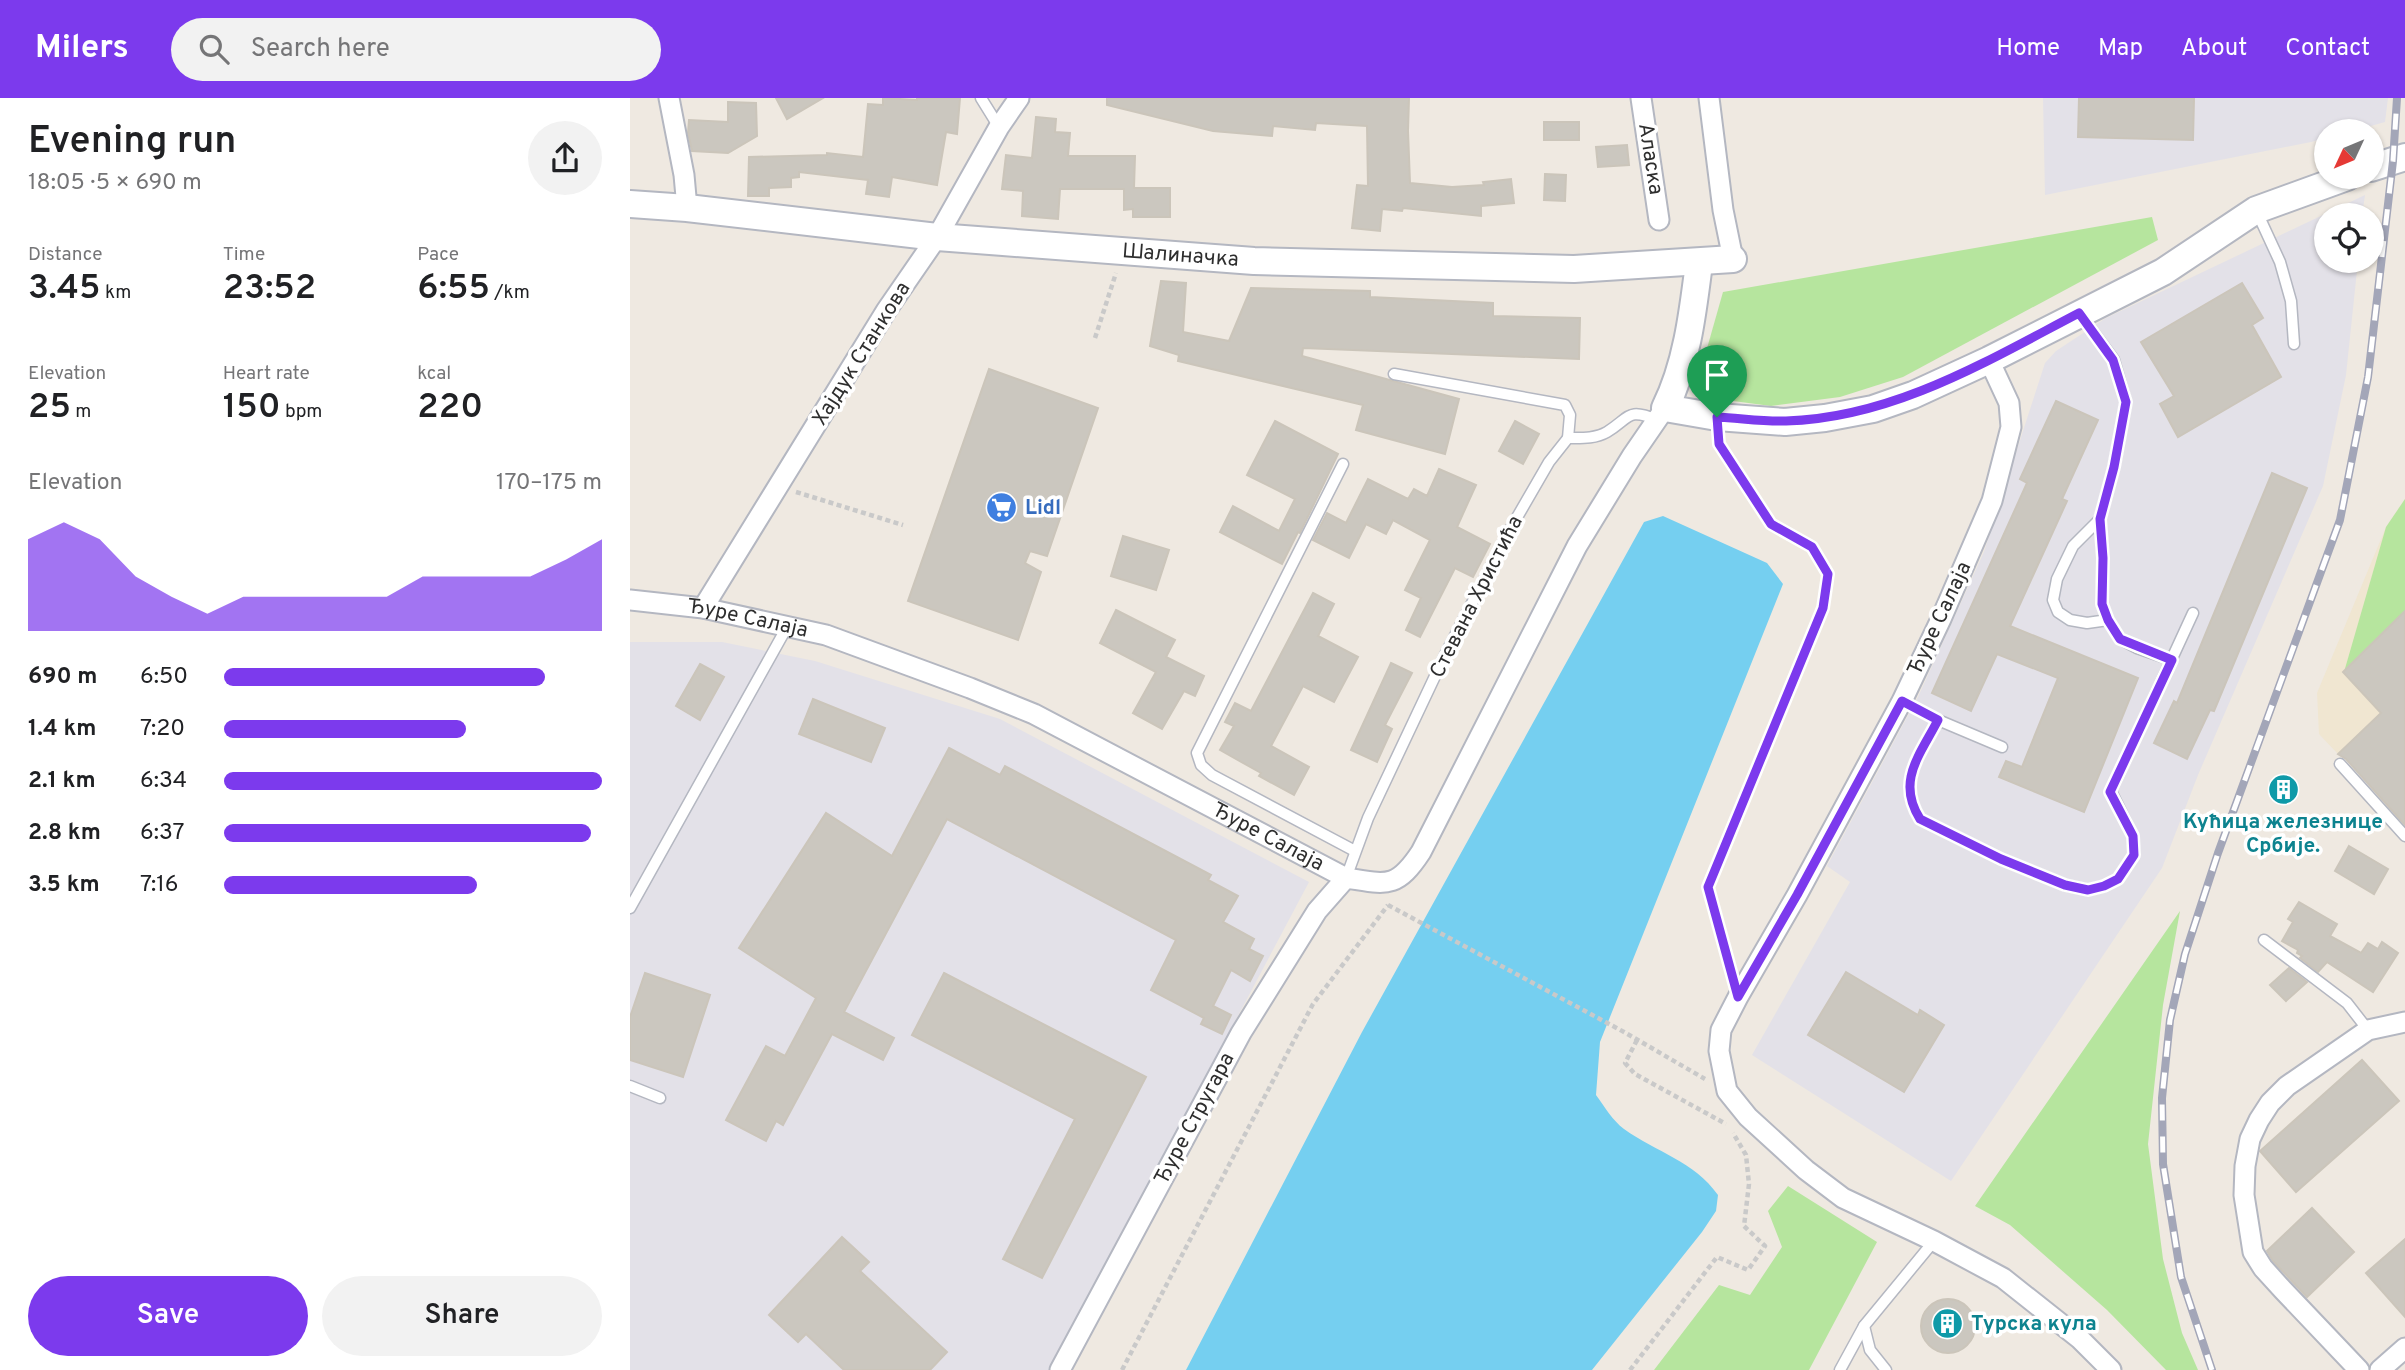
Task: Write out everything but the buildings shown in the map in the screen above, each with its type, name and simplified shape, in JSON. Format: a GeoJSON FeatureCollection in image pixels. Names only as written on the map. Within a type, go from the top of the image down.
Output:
{"type":"FeatureCollection","features":[{"type":"Feature","properties":{"kind":"main road"},"geometry":{"type":"LineString","coordinates":[[2384,164],[2405,158]]}},
{"type":"Feature","properties":{"kind":"main road"},"geometry":{"type":"LineString","coordinates":[[1661,414],[1785,422],[1873,409],[1913,395],[1989,360],[2163,272],[2256,210],[2314,189]]}},
{"type":"Feature","properties":{"kind":"main road","name":"Шалиначка"},"geometry":{"type":"LineString","coordinates":[[630,204],[687,208],[937,237],[1254,261],[1574,269],[1733,259]]}},
{"type":"Feature","properties":{"kind":"main road","name":"Ђуре Салаја"},"geometry":{"type":"LineString","coordinates":[[1661,414],[1674,390],[1682,365],[1699,263]]}},
{"type":"Feature","properties":{"kind":"street"},"geometry":{"type":"LineString","coordinates":[[668,98],[684,175],[687,208]]}},
{"type":"Feature","properties":{"kind":"street","name":"Аласка"},"geometry":{"type":"LineString","coordinates":[[1641,98],[1659,220]]}},
{"type":"Feature","properties":{"kind":"street"},"geometry":{"type":"LineString","coordinates":[[1709,98],[1723,210],[1733,259]]}},
{"type":"Feature","properties":{"kind":"street","name":"Хајдук Станкова"},"geometry":{"type":"LineString","coordinates":[[703,608],[886,311],[937,237],[999,127],[1019,100]]}},
{"type":"Feature","properties":{"kind":"street","name":"Ђуре Салаја"},"geometry":{"type":"LineString","coordinates":[[1727,1091],[1719,1051],[1721,1030],[1902,701],[1973,550],[1992,501],[2011,428],[2009,403],[1989,360]]}},
{"type":"Feature","properties":{"kind":"street","name":"Ђуре Салаја"},"geometry":{"type":"LineString","coordinates":[[630,600],[703,608],[826,635],[970,688],[1034,713],[1346,877],[1381,884],[1395,880],[1410,868],[1421,852],[1577,546],[1661,414]]}},
{"type":"Feature","properties":{"kind":"street","name":"Ђуре Стругара"},"geometry":{"type":"LineString","coordinates":[[1060,1370],[1241,1032],[1317,911],[1346,877]]}},
{"type":"Feature","properties":{"kind":"street"},"geometry":{"type":"LineString","coordinates":[[2359,1370],[2263,1268],[2253,1252],[2247,1226],[2245,1166],[2250,1139],[2259,1120],[2270,1103],[2287,1086],[2368,1030],[2405,1023]]}},
{"type":"Feature","properties":{"kind":"street"},"geometry":{"type":"LineString","coordinates":[[1727,1091],[1748,1117],[1773,1141],[1843,1198],[1934,1241],[2003,1278],[2080,1339],[2111,1370]]}},
{"type":"Feature","properties":{"kind":"street"},"geometry":{"type":"LineString","coordinates":[[2380,1370],[2405,1348]]}},
{"type":"Feature","properties":{"kind":"lane"},"geometry":{"type":"LineString","coordinates":[[981,98],[999,127]]}},
{"type":"Feature","properties":{"kind":"lane"},"geometry":{"type":"LineString","coordinates":[[2256,210],[2280,262],[2291,301],[2294,344]]}},
{"type":"Feature","properties":{"kind":"lane"},"geometry":{"type":"LineString","coordinates":[[2079,313],[2113,360],[2126,402],[2114,467],[2100,519],[2102,604],[2120,639],[2172,660]]}},
{"type":"Feature","properties":{"kind":"lane"},"geometry":{"type":"LineString","coordinates":[[1394,374],[1564,405],[1570,415],[1568,438],[1586,439],[1606,433],[1629,414],[1661,414]]}},
{"type":"Feature","properties":{"kind":"lane","name":"Стевана Христића"},"geometry":{"type":"LineString","coordinates":[[1346,877],[1355,850],[1445,655],[1518,516],[1549,462],[1568,438]]}},
{"type":"Feature","properties":{"kind":"lane"},"geometry":{"type":"LineString","coordinates":[[1343,464],[1196,753],[1202,765],[1212,775],[1355,850]]}},
{"type":"Feature","properties":{"kind":"lane"},"geometry":{"type":"LineString","coordinates":[[2100,519],[2073,546],[2057,579],[2053,600],[2058,612],[2070,620],[2087,623],[2108,620]]}},
{"type":"Feature","properties":{"kind":"lane"},"geometry":{"type":"LineString","coordinates":[[1938,720],[1910,776],[1912,806],[1920,819],[2001,859],[2065,885],[2088,890],[2104,886],[2118,879],[2134,855],[2133,836],[2110,792],[2193,613]]}},
{"type":"Feature","properties":{"kind":"lane"},"geometry":{"type":"LineString","coordinates":[[630,908],[787,627]]}},
{"type":"Feature","properties":{"kind":"lane"},"geometry":{"type":"LineString","coordinates":[[1902,701],[1938,720],[2002,747]]}},
{"type":"Feature","properties":{"kind":"lane"},"geometry":{"type":"LineString","coordinates":[[2340,764],[2405,835]]}},
{"type":"Feature","properties":{"kind":"lane"},"geometry":{"type":"LineString","coordinates":[[2264,940],[2347,1003],[2368,1030]]}},
{"type":"Feature","properties":{"kind":"lane"},"geometry":{"type":"LineString","coordinates":[[630,1086],[660,1098]]}},
{"type":"Feature","properties":{"kind":"lane"},"geometry":{"type":"LineString","coordinates":[[1840,1370],[1864,1326],[1934,1241]]}},
{"type":"Feature","properties":{"kind":"lane"},"geometry":{"type":"LineString","coordinates":[[1864,1326],[1870,1350],[1886,1370]]}},
{"type":"Feature","properties":{"kind":"path"},"geometry":{"type":"LineString","coordinates":[[1096,338],[1122,252]]}},
{"type":"Feature","properties":{"kind":"path"},"geometry":{"type":"LineString","coordinates":[[1717,417],[1719,444],[1771,524],[1812,547],[1828,574],[1823,608],[1708,887],[1738,997]]}},
{"type":"Feature","properties":{"kind":"path"},"geometry":{"type":"LineString","coordinates":[[778,487],[903,525]]}},
{"type":"Feature","properties":{"kind":"path"},"geometry":{"type":"LineString","coordinates":[[1122,1370],[1314,1004],[1388,905]]}},
{"type":"Feature","properties":{"kind":"path"},"geometry":{"type":"LineString","coordinates":[[1408,917],[1624,1032],[1727,1091]]}},
{"type":"Feature","properties":{"kind":"path"},"geometry":{"type":"LineString","coordinates":[[1630,1370],[1717,1257],[1748,1270],[1765,1246],[1744,1226],[1749,1184],[1746,1155],[1728,1125],[1635,1074],[1625,1063],[1637,1040]]}},
{"type":"Feature","properties":{"kind":"shaded area"},"geometry":{"type":"Polygon","coordinates":[[[2043,98],[2388,98],[2385,122],[2384,119],[2314,119],[2314,141],[2045,195],[2043,98]]]}},
{"type":"Feature","properties":{"kind":"shaded area"},"geometry":{"type":"Polygon","coordinates":[[[2365,195],[2364,203],[2348,203],[2365,195]]]}},
{"type":"Feature","properties":{"kind":"shaded area"},"geometry":{"type":"Polygon","coordinates":[[[2314,219],[2314,273],[2357,273],[2346,375],[2323,486],[2198,775],[2162,868],[1951,1181],[1752,1055],[1850,882],[1827,866],[1918,697],[1984,552],[2045,363],[2056,351],[2106,318],[2314,219]]]}},
{"type":"Feature","properties":{"kind":"shaded area"},"geometry":{"type":"Polygon","coordinates":[[[2405,499],[2405,611],[2344,672],[2381,713],[2338,754],[2319,734],[2317,693],[2386,527],[2405,499]]]}},
{"type":"Feature","properties":{"kind":"shaded area"},"geometry":{"type":"Polygon","coordinates":[[[630,642],[722,642],[815,661],[1000,719],[1309,882],[1050,1370],[630,1370],[630,642]]]}},
{"type":"Feature","properties":{"kind":"green space"},"geometry":{"type":"Polygon","coordinates":[[[2152,217],[2158,240],[1903,377],[1840,397],[1771,406],[1718,399],[1700,373],[1723,292],[2152,217]]]}},
{"type":"Feature","properties":{"kind":"green space"},"geometry":{"type":"Polygon","coordinates":[[[2405,499],[2405,611],[2344,672],[2386,527],[2405,499]]]}},
{"type":"Feature","properties":{"kind":"green space"},"geometry":{"type":"Polygon","coordinates":[[[2180,911],[2163,1005],[2148,1144],[2163,1259],[2182,1333],[2198,1370],[2166,1370],[2107,1310],[2010,1225],[1975,1206],[2180,911]]]}},
{"type":"Feature","properties":{"kind":"green space"},"geometry":{"type":"Polygon","coordinates":[[[1788,1186],[1877,1242],[1809,1370],[1654,1370],[1719,1285],[1750,1295],[1782,1247],[1768,1211],[1788,1186]]]}},
{"type":"Feature","properties":{"kind":"water"},"geometry":{"type":"Polygon","coordinates":[[[1663,516],[1767,563],[1783,584],[1600,1042],[1596,1095],[1612,1118],[1624,1129],[1686,1165],[1708,1183],[1718,1195],[1716,1211],[1592,1370],[1186,1370],[1362,1032],[1644,522],[1663,516]]]}},
{"type":"Feature","properties":{"kind":"railway"},"geometry":{"type":"LineString","coordinates":[[2212,1370],[2181,1277],[2163,1164],[2162,1098],[2170,1020],[2185,954],[2218,853],[2340,520],[2368,377],[2393,161],[2397,98]]}},
{"type":"Feature","properties":{"kind":"place","name":"Lidl"},"geometry":{"type":"Point","coordinates":[1002,508]}},
{"type":"Feature","properties":{"kind":"place","name":"Кућица железнице Србије."},"geometry":{"type":"Point","coordinates":[2283,790]}},
{"type":"Feature","properties":{"kind":"place","name":"Турска кула"},"geometry":{"type":"Point","coordinates":[1948,1324]}},
{"type":"Feature","properties":{"kind":"route"},"geometry":{"type":"LineString","coordinates":[[2079,313],[2113,360],[2126,402],[2114,467],[2100,519],[2102,604],[2120,639],[2172,660],[2110,792],[2133,836],[2134,855],[2118,879],[2088,890],[2065,885],[2001,859],[1920,819],[1912,806],[1910,776],[1938,720],[1902,701],[1797,895],[1738,997],[1708,887],[1823,608],[1828,574],[1812,547],[1771,524],[1719,444],[1717,417],[1785,422],[1873,409],[1913,395],[1989,360],[2079,313]]}}]}
